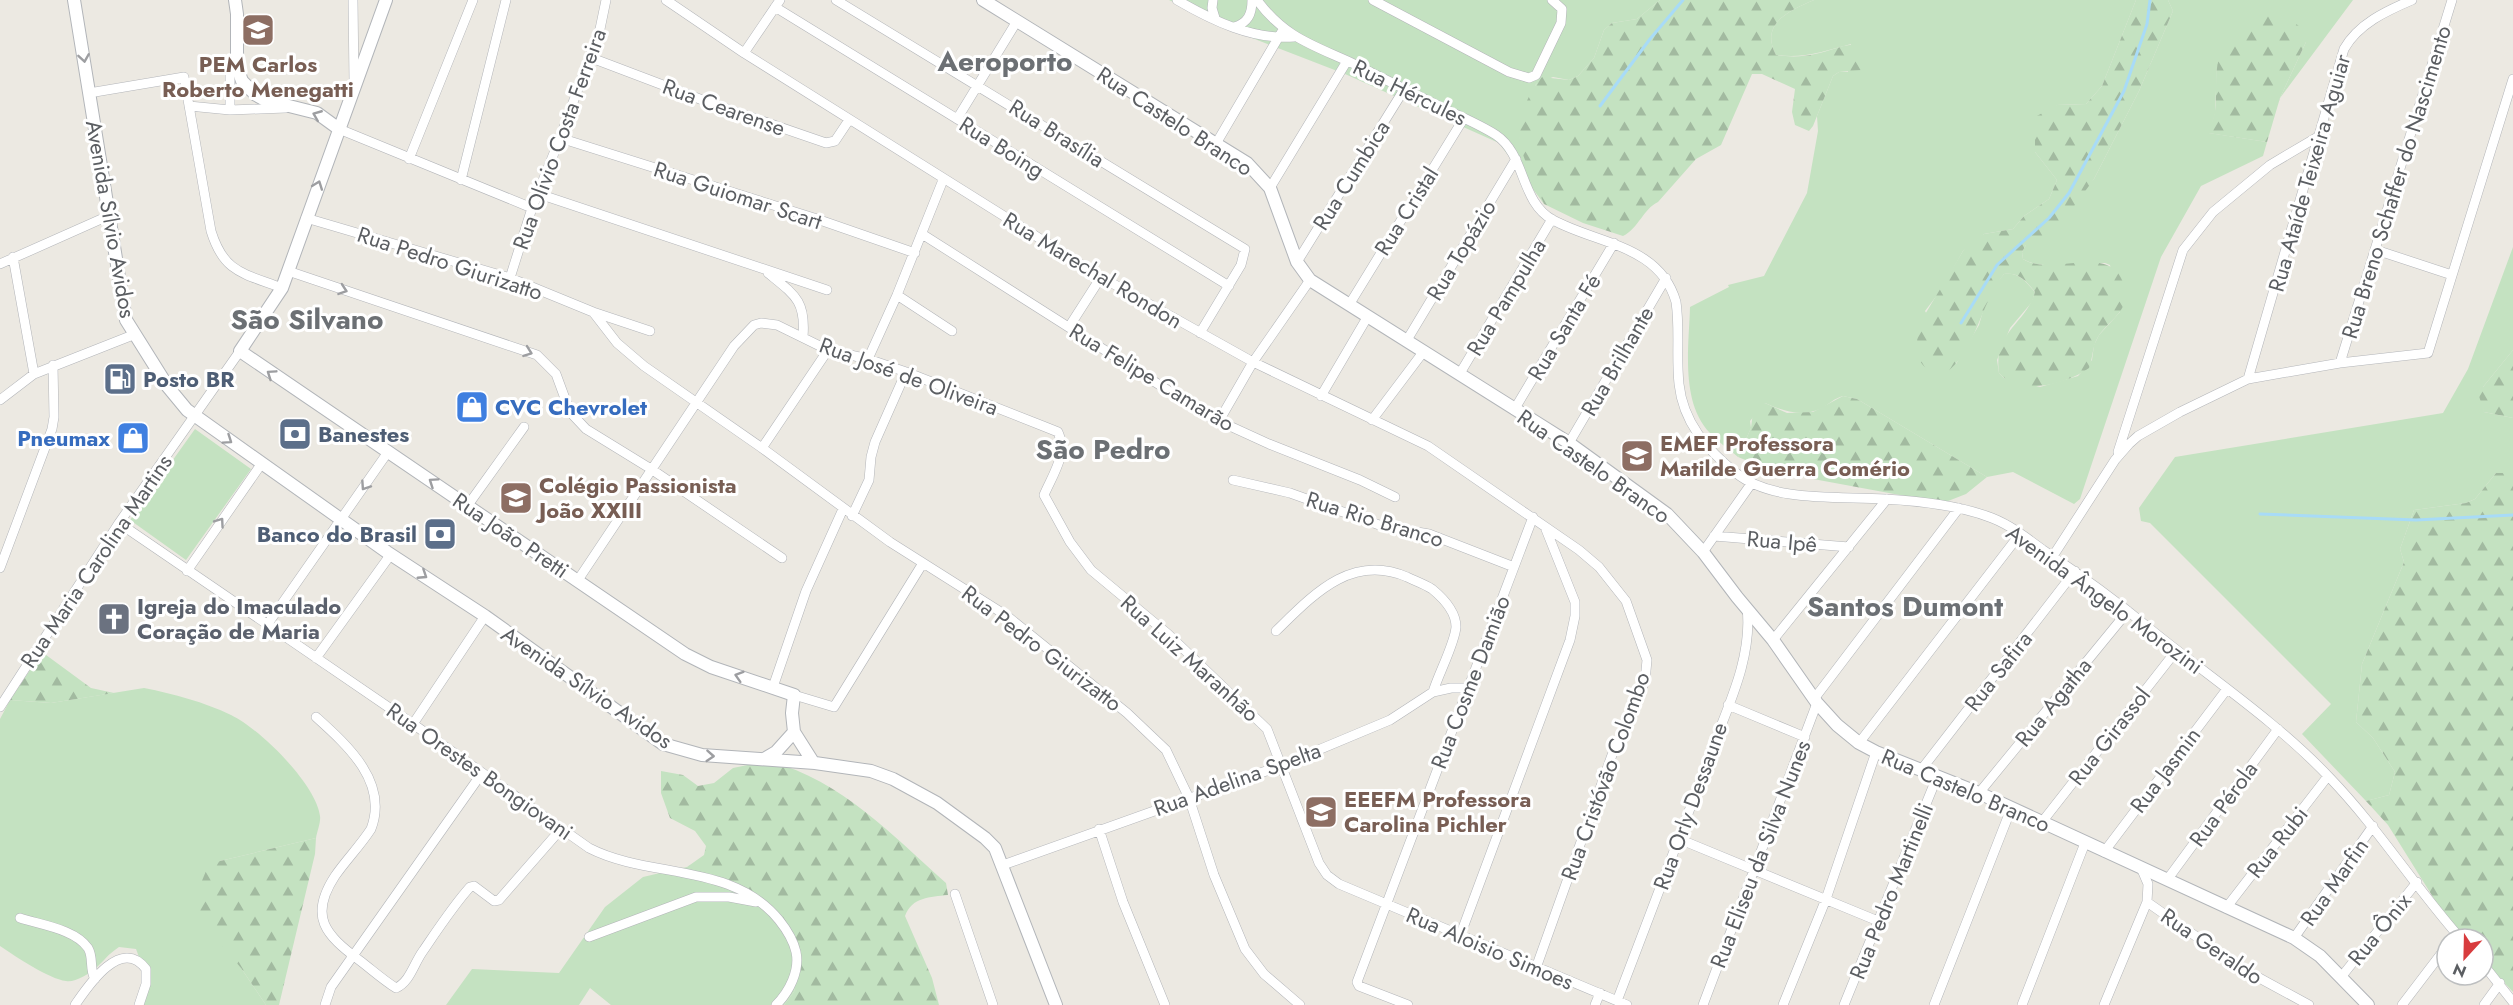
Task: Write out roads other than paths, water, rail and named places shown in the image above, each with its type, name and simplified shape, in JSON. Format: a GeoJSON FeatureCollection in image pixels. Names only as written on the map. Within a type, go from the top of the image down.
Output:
{"type":"FeatureCollection","features":[{"type":"Feature","properties":{"kind":"main road","name":"Avenida Sílvio Avidos"},"geometry":{"type":"LineString","coordinates":[[74,0],[126,320],[133,335],[168,387],[195,417],[391,554],[485,616],[663,744],[702,756],[852,766],[893,779],[937,803],[995,848],[1056,1005]]}},
{"type":"Feature","properties":{"kind":"main road"},"geometry":{"type":"LineString","coordinates":[[235,0],[237,67],[242,81],[265,100],[317,113],[339,129]]}},
{"type":"Feature","properties":{"kind":"main road"},"geometry":{"type":"LineString","coordinates":[[240,351],[282,288],[386,0]]}},
{"type":"Feature","properties":{"kind":"main road","name":"Rua Castelo Branco"},"geometry":{"type":"LineString","coordinates":[[983,0],[1217,142],[1246,163],[1270,188],[1297,262],[1310,280],[1569,443],[1667,514],[1703,552],[1773,640],[1816,701],[1837,725],[1859,743],[1979,793],[2294,938],[2320,956],[2368,1005]]}},
{"type":"Feature","properties":{"kind":"main road","name":"Rua João Pretti"},"geometry":{"type":"LineString","coordinates":[[240,351],[685,654],[724,672],[794,695]]}},
{"type":"Feature","properties":{"kind":"main road"},"geometry":{"type":"LineString","coordinates":[[794,695],[792,713],[794,732],[813,762]]}},
{"type":"Feature","properties":{"kind":"main road"},"geometry":{"type":"LineString","coordinates":[[764,759],[776,752],[794,732]]}},
{"type":"Feature","properties":{"kind":"street"},"geometry":{"type":"LineString","coordinates":[[353,0],[354,87]]}},
{"type":"Feature","properties":{"kind":"street"},"geometry":{"type":"LineString","coordinates":[[409,159],[473,0]]}},
{"type":"Feature","properties":{"kind":"street"},"geometry":{"type":"LineString","coordinates":[[461,180],[506,0]]}},
{"type":"Feature","properties":{"kind":"street","name":"Rua Olívio Costa Ferreira"},"geometry":{"type":"LineString","coordinates":[[510,278],[532,208],[600,29],[606,0]]}},
{"type":"Feature","properties":{"kind":"street","name":"Rua Marechal Rondon"},"geometry":{"type":"LineString","coordinates":[[666,0],[849,120],[1101,277],[1253,362],[1436,451],[1533,517]]}},
{"type":"Feature","properties":{"kind":"street","name":"Rua Brasília"},"geometry":{"type":"LineString","coordinates":[[836,0],[978,84],[1245,249],[1241,265],[1229,286]]}},
{"type":"Feature","properties":{"kind":"street","name":"Rua Hércules"},"geometry":{"type":"LineString","coordinates":[[1178,0],[1255,36],[1276,39],[1294,38]]}},
{"type":"Feature","properties":{"kind":"street"},"geometry":{"type":"LineString","coordinates":[[1213,0],[1212,8],[1215,18]]}},
{"type":"Feature","properties":{"kind":"street"},"geometry":{"type":"LineString","coordinates":[[1234,27],[1249,18],[1252,0]]}},
{"type":"Feature","properties":{"kind":"street","name":"Rua Hércules"},"geometry":{"type":"LineString","coordinates":[[1257,0],[1294,38],[1405,88],[1464,118],[1497,136],[1516,159]]}},
{"type":"Feature","properties":{"kind":"street"},"geometry":{"type":"LineString","coordinates":[[1373,0],[1509,72],[1529,78],[1536,75],[1562,23],[1562,9],[1552,0]]}},
{"type":"Feature","properties":{"kind":"street","name":"Rua Ataíde Teixeira Aguiar"},"geometry":{"type":"LineString","coordinates":[[2248,379],[2344,49],[2362,27],[2389,10],[2412,0]]}},
{"type":"Feature","properties":{"kind":"street","name":"Rua Breno Schaffer do Nascimento"},"geometry":{"type":"LineString","coordinates":[[2340,363],[2451,0]]}},
{"type":"Feature","properties":{"kind":"street"},"geometry":{"type":"LineString","coordinates":[[744,53],[777,3]]}},
{"type":"Feature","properties":{"kind":"street","name":"Rua Boing"},"geometry":{"type":"LineString","coordinates":[[777,3],[957,119],[1229,286]]}},
{"type":"Feature","properties":{"kind":"street"},"geometry":{"type":"LineString","coordinates":[[957,119],[1017,21]]}},
{"type":"Feature","properties":{"kind":"street"},"geometry":{"type":"LineString","coordinates":[[1217,142],[1284,28]]}},
{"type":"Feature","properties":{"kind":"street"},"geometry":{"type":"LineString","coordinates":[[230,110],[230,69],[238,54]]}},
{"type":"Feature","properties":{"kind":"street","name":"Rua Cearense"},"geometry":{"type":"LineString","coordinates":[[590,57],[713,105],[826,143],[835,141],[849,120]]}},
{"type":"Feature","properties":{"kind":"street"},"geometry":{"type":"LineString","coordinates":[[1270,188],[1347,61]]}},
{"type":"Feature","properties":{"kind":"street"},"geometry":{"type":"LineString","coordinates":[[89,93],[184,77],[211,231],[216,247],[229,265],[282,288]]}},
{"type":"Feature","properties":{"kind":"street"},"geometry":{"type":"LineString","coordinates":[[2053,556],[2115,460],[2138,436],[2180,412],[2248,379],[2340,363],[2425,354],[2430,350],[2513,79]]}},
{"type":"Feature","properties":{"kind":"street","name":"Rua Cumbica"},"geometry":{"type":"LineString","coordinates":[[1297,262],[1405,88]]}},
{"type":"Feature","properties":{"kind":"street"},"geometry":{"type":"LineString","coordinates":[[189,106],[230,110],[291,108]]}},
{"type":"Feature","properties":{"kind":"street","name":"Rua Cristal"},"geometry":{"type":"LineString","coordinates":[[1349,305],[1464,118]]}},
{"type":"Feature","properties":{"kind":"street"},"geometry":{"type":"LineString","coordinates":[[339,129],[532,208]]}},
{"type":"Feature","properties":{"kind":"street"},"geometry":{"type":"LineString","coordinates":[[2115,460],[2184,250],[2213,212],[2270,165],[2319,136]]}},
{"type":"Feature","properties":{"kind":"street","name":"Rua Guiomar Scart"},"geometry":{"type":"LineString","coordinates":[[560,138],[814,218],[915,254]]}},
{"type":"Feature","properties":{"kind":"street"},"geometry":{"type":"LineString","coordinates":[[1516,159],[1538,207],[1552,219],[1632,250],[1666,278]]}},
{"type":"Feature","properties":{"kind":"street","name":"Rua Topázio"},"geometry":{"type":"LineString","coordinates":[[1407,340],[1516,159]]}},
{"type":"Feature","properties":{"kind":"street"},"geometry":{"type":"LineString","coordinates":[[868,359],[915,254],[944,180]]}},
{"type":"Feature","properties":{"kind":"street"},"geometry":{"type":"LineString","coordinates":[[539,194],[827,290]]}},
{"type":"Feature","properties":{"kind":"street"},"geometry":{"type":"LineString","coordinates":[[0,264],[108,216]]}},
{"type":"Feature","properties":{"kind":"street","name":"Rua Pedro Giurizatto"},"geometry":{"type":"LineString","coordinates":[[306,218],[510,278],[593,312],[650,331]]}},
{"type":"Feature","properties":{"kind":"street","name":"Rua Pampulha"},"geometry":{"type":"LineString","coordinates":[[1460,375],[1552,219]]}},
{"type":"Feature","properties":{"kind":"street","name":"Rua Felipe Camarão"},"geometry":{"type":"LineString","coordinates":[[922,234],[1132,369],[1219,421],[1395,496]]}},
{"type":"Feature","properties":{"kind":"street","name":"Rua Santa Fé"},"geometry":{"type":"LineString","coordinates":[[1514,410],[1614,243]]}},
{"type":"Feature","properties":{"kind":"street"},"geometry":{"type":"LineString","coordinates":[[2376,250],[2452,275]]}},
{"type":"Feature","properties":{"kind":"street"},"geometry":{"type":"LineString","coordinates":[[13,257],[34,374]]}},
{"type":"Feature","properties":{"kind":"street"},"geometry":{"type":"LineString","coordinates":[[765,270],[800,302],[805,319],[803,337]]}},
{"type":"Feature","properties":{"kind":"street"},"geometry":{"type":"LineString","coordinates":[[288,272],[537,355],[556,374],[570,411],[586,429],[651,469],[782,558]]}},
{"type":"Feature","properties":{"kind":"street"},"geometry":{"type":"LineString","coordinates":[[1069,327],[1101,277]]}},
{"type":"Feature","properties":{"kind":"street","name":"Rua Brilhante"},"geometry":{"type":"LineString","coordinates":[[1569,443],[1666,278]]}},
{"type":"Feature","properties":{"kind":"street","name":"Avenida Ângelo Morozini"},"geometry":{"type":"LineString","coordinates":[[1666,278],[1672,290],[1677,313],[1679,383],[1686,414],[1697,434],[1714,454],[1750,484],[1805,496],[1887,499],[1959,508],[1994,519],[2020,534],[2075,571],[2128,611],[2278,729],[2328,776],[2373,826],[2450,927]]}},
{"type":"Feature","properties":{"kind":"street"},"geometry":{"type":"LineString","coordinates":[[1219,421],[1253,362],[1310,280]]}},
{"type":"Feature","properties":{"kind":"street"},"geometry":{"type":"LineString","coordinates":[[1200,333],[1229,286]]}},
{"type":"Feature","properties":{"kind":"street"},"geometry":{"type":"LineString","coordinates":[[897,295],[952,331]]}},
{"type":"Feature","properties":{"kind":"street","name":"Rua Pedro Giurizatto"},"geometry":{"type":"LineString","coordinates":[[593,312],[617,343],[644,366],[762,448],[852,516],[1006,616],[1127,713],[1166,750],[1189,798],[1214,875],[1245,949],[1264,974],[1300,1005]]}},
{"type":"Feature","properties":{"kind":"street"},"geometry":{"type":"LineString","coordinates":[[1322,396],[1368,316]]}},
{"type":"Feature","properties":{"kind":"street","name":"Rua José de Oliveira"},"geometry":{"type":"LineString","coordinates":[[697,402],[748,329],[760,323],[777,325],[828,350],[868,359],[906,372],[1058,432],[1063,444],[1061,456],[1044,495]]}},
{"type":"Feature","properties":{"kind":"street"},"geometry":{"type":"LineString","coordinates":[[0,400],[34,374],[133,335]]}},
{"type":"Feature","properties":{"kind":"street"},"geometry":{"type":"LineString","coordinates":[[762,448],[828,350]]}},
{"type":"Feature","properties":{"kind":"street"},"geometry":{"type":"LineString","coordinates":[[195,417],[240,351]]}},
{"type":"Feature","properties":{"kind":"street"},"geometry":{"type":"LineString","coordinates":[[1372,420],[1424,351]]}},
{"type":"Feature","properties":{"kind":"street"},"geometry":{"type":"LineString","coordinates":[[0,568],[50,436],[54,417],[53,365]]}},
{"type":"Feature","properties":{"kind":"street"},"geometry":{"type":"LineString","coordinates":[[852,516],[869,480],[875,442],[906,372]]}},
{"type":"Feature","properties":{"kind":"street"},"geometry":{"type":"LineString","coordinates":[[578,580],[697,402]]}},
{"type":"Feature","properties":{"kind":"street","name":"Rua Maria Carolina Martins"},"geometry":{"type":"LineString","coordinates":[[0,707],[119,523],[195,417]]}},
{"type":"Feature","properties":{"kind":"street"},"geometry":{"type":"LineString","coordinates":[[468,505],[524,428]]}},
{"type":"Feature","properties":{"kind":"street"},"geometry":{"type":"LineString","coordinates":[[267,625],[388,452]]}},
{"type":"Feature","properties":{"kind":"street"},"geometry":{"type":"LineString","coordinates":[[187,571],[262,464]]}},
{"type":"Feature","properties":{"kind":"street","name":"Rua Rio Branco"},"geometry":{"type":"LineString","coordinates":[[1233,480],[1290,493],[1382,526],[1429,534],[1514,567]]}},
{"type":"Feature","properties":{"kind":"street","name":"Rua Ipê"},"geometry":{"type":"LineString","coordinates":[[1703,552],[1750,484]]}},
{"type":"Feature","properties":{"kind":"street","name":"Rua Luiz Maranhão"},"geometry":{"type":"LineString","coordinates":[[1044,495],[1070,542],[1091,570],[1168,634],[1261,722],[1273,740],[1280,765],[1324,872],[1339,884],[1386,904]]}},
{"type":"Feature","properties":{"kind":"street"},"geometry":{"type":"LineString","coordinates":[[1773,640],[1887,499]]}},
{"type":"Feature","properties":{"kind":"street","name":"Rua Eliseu da Silva Nunes"},"geometry":{"type":"LineString","coordinates":[[1703,1005],[1805,736],[1816,701],[1959,508]]}},
{"type":"Feature","properties":{"kind":"street"},"geometry":{"type":"LineString","coordinates":[[773,687],[806,591],[843,509]]}},
{"type":"Feature","properties":{"kind":"street","name":"Rua Cristóvão Colombo"},"geometry":{"type":"LineString","coordinates":[[1533,517],[1599,567],[1626,601],[1647,660],[1647,671],[1638,700],[1612,755],[1536,968]]}},
{"type":"Feature","properties":{"kind":"street","name":"Rua Cosme Damião"},"geometry":{"type":"LineString","coordinates":[[1408,1005],[1359,986],[1357,982],[1533,517]]}},
{"type":"Feature","properties":{"kind":"street","name":"Rua Orestes Bongiovani"},"geometry":{"type":"LineString","coordinates":[[119,523],[602,855],[727,884],[761,903],[772,912],[792,938],[797,957],[789,989],[776,1005]]}},
{"type":"Feature","properties":{"kind":"street"},"geometry":{"type":"LineString","coordinates":[[1460,936],[1570,640],[1575,616],[1575,602],[1571,588],[1545,527]]}},
{"type":"Feature","properties":{"kind":"street"},"geometry":{"type":"LineString","coordinates":[[1859,743],[2020,534]]}},
{"type":"Feature","properties":{"kind":"street","name":"Rua Ipê"},"geometry":{"type":"LineString","coordinates":[[1714,536],[1849,547]]}},
{"type":"Feature","properties":{"kind":"street"},"geometry":{"type":"LineString","coordinates":[[316,658],[391,554]]}},
{"type":"Feature","properties":{"kind":"street"},"geometry":{"type":"LineString","coordinates":[[794,695],[834,707],[922,563]]}},
{"type":"Feature","properties":{"kind":"street"},"geometry":{"type":"LineString","coordinates":[[1276,631],[1315,594],[1348,574],[1375,570],[1398,573],[1427,586],[1442,597],[1455,621],[1453,638],[1433,692]]}},
{"type":"Feature","properties":{"kind":"street","name":"Rua Safira"},"geometry":{"type":"LineString","coordinates":[[1921,770],[2075,571]]}},
{"type":"Feature","properties":{"kind":"street","name":"Rua Orly Dessaune"},"geometry":{"type":"LineString","coordinates":[[1617,1001],[1728,705],[1748,643],[1747,608]]}},
{"type":"Feature","properties":{"kind":"street","name":"Rua Agatha"},"geometry":{"type":"LineString","coordinates":[[1979,793],[2128,611]]}},
{"type":"Feature","properties":{"kind":"street"},"geometry":{"type":"LineString","coordinates":[[413,724],[485,616]]}},
{"type":"Feature","properties":{"kind":"street","name":"Rua Girassol"},"geometry":{"type":"LineString","coordinates":[[2042,822],[2176,651]]}},
{"type":"Feature","properties":{"kind":"street","name":"Rua Adelina Spelta"},"geometry":{"type":"LineString","coordinates":[[1003,865],[1280,765],[1390,720],[1433,692],[1451,688],[1467,688]]}},
{"type":"Feature","properties":{"kind":"street","name":"Rua Jasmin"},"geometry":{"type":"LineString","coordinates":[[2104,852],[2227,689]]}},
{"type":"Feature","properties":{"kind":"street"},"geometry":{"type":"LineString","coordinates":[[1728,705],[1805,736]]}},
{"type":"Feature","properties":{"kind":"street"},"geometry":{"type":"LineString","coordinates":[[316,717],[356,754],[366,772],[376,801],[375,820],[371,829],[336,874],[322,903],[322,912],[330,936],[392,986],[399,987],[470,887],[474,886],[495,901],[503,896],[561,829]]}},
{"type":"Feature","properties":{"kind":"street","name":"Rua Pérola"},"geometry":{"type":"LineString","coordinates":[[2167,880],[2278,729]]}},
{"type":"Feature","properties":{"kind":"street"},"geometry":{"type":"LineString","coordinates":[[1783,1005],[1826,899],[1876,752]]}},
{"type":"Feature","properties":{"kind":"street"},"geometry":{"type":"LineString","coordinates":[[325,1005],[331,987],[482,773]]}},
{"type":"Feature","properties":{"kind":"street","name":"Rua Rubi"},"geometry":{"type":"LineString","coordinates":[[2226,908],[2328,776]]}},
{"type":"Feature","properties":{"kind":"street","name":"Rua Pedro Martinelli"},"geometry":{"type":"LineString","coordinates":[[1844,1005],[1937,777]]}},
{"type":"Feature","properties":{"kind":"street"},"geometry":{"type":"LineString","coordinates":[[1934,1005],[2011,808]]}},
{"type":"Feature","properties":{"kind":"street","name":"Rua Marfin"},"geometry":{"type":"LineString","coordinates":[[2294,938],[2373,826]]}},
{"type":"Feature","properties":{"kind":"street"},"geometry":{"type":"LineString","coordinates":[[1099,830],[1123,902],[1165,1005]]}},
{"type":"Feature","properties":{"kind":"street"},"geometry":{"type":"LineString","coordinates":[[1679,839],[1878,921]]}},
{"type":"Feature","properties":{"kind":"street"},"geometry":{"type":"LineString","coordinates":[[2022,1005],[2085,843]]}},
{"type":"Feature","properties":{"kind":"street"},"geometry":{"type":"LineString","coordinates":[[2104,1005],[2147,902],[2148,884],[2142,870]]}},
{"type":"Feature","properties":{"kind":"street","name":"Rua Ônix"},"geometry":{"type":"LineString","coordinates":[[2342,976],[2417,882]]}},
{"type":"Feature","properties":{"kind":"street"},"geometry":{"type":"LineString","coordinates":[[955,894],[993,1005]]}},
{"type":"Feature","properties":{"kind":"street"},"geometry":{"type":"LineString","coordinates":[[589,937],[696,897],[729,897],[761,903]]}},
{"type":"Feature","properties":{"kind":"street","name":"Rua Geraldo"},"geometry":{"type":"LineString","coordinates":[[2147,902],[2241,968],[2309,1005]]}},
{"type":"Feature","properties":{"kind":"street","name":"Rua Aloisio Simoes"},"geometry":{"type":"LineString","coordinates":[[1386,904],[1627,1005]]}},
{"type":"Feature","properties":{"kind":"street"},"geometry":{"type":"LineString","coordinates":[[20,918],[77,936],[88,949],[93,961],[91,972],[95,979]]}},
{"type":"Feature","properties":{"kind":"street"},"geometry":{"type":"LineString","coordinates":[[75,1005],[110,963],[123,958],[142,964],[147,973],[139,1005]]}},
{"type":"Feature","properties":{"kind":"street"},"geometry":{"type":"LineString","coordinates":[[2402,1005],[2435,962]]}},
{"type":"Feature","properties":{"kind":"street"},"geometry":{"type":"LineString","coordinates":[[2495,977],[2513,1002]]}},
{"type":"Feature","properties":{"kind":"street"},"geometry":{"type":"LineString","coordinates":[[2484,1005],[2500,983]]}},
{"type":"Feature","properties":{"kind":"street"},"geometry":{"type":"LineString","coordinates":[[1595,1005],[1600,993]]}},
{"type":"Feature","properties":{"kind":"waterway"},"geometry":{"type":"LineString","coordinates":[[1600,106],[1650,39],[1683,0]]}},
{"type":"Feature","properties":{"kind":"waterway"},"geometry":{"type":"LineString","coordinates":[[1961,323],[1997,265],[2049,218],[2069,193],[2124,91],[2147,24],[2150,0]]}},
{"type":"Feature","properties":{"kind":"waterway"},"geometry":{"type":"LineString","coordinates":[[2260,514],[2416,520],[2513,515]]}},
{"type":"Feature","properties":{"kind":"place","name":"PEM Carlos Roberto Menegatti"},"geometry":{"type":"Point","coordinates":[258,30]}},
{"type":"Feature","properties":{"kind":"place","name":"Posto BR"},"geometry":{"type":"Point","coordinates":[120,379]}},
{"type":"Feature","properties":{"kind":"place","name":"CVC Chevrolet"},"geometry":{"type":"Point","coordinates":[472,407]}},
{"type":"Feature","properties":{"kind":"place","name":"Banestes"},"geometry":{"type":"Point","coordinates":[295,434]}},
{"type":"Feature","properties":{"kind":"place","name":"Pneumax"},"geometry":{"type":"Point","coordinates":[133,438]}},
{"type":"Feature","properties":{"kind":"place","name":"EMEF Professora Matilde Guerra Comério"},"geometry":{"type":"Point","coordinates":[1637,456]}},
{"type":"Feature","properties":{"kind":"place","name":"Colégio Passionista João XXIII"},"geometry":{"type":"Point","coordinates":[516,498]}},
{"type":"Feature","properties":{"kind":"place","name":"Banco do Brasil"},"geometry":{"type":"Point","coordinates":[440,534]}},
{"type":"Feature","properties":{"kind":"place","name":"Igreja do Imaculado Coração de Maria"},"geometry":{"type":"Point","coordinates":[114,619]}},
{"type":"Feature","properties":{"kind":"place","name":"EEEFM Professora Carolina Pichler"},"geometry":{"type":"Point","coordinates":[1321,812]}},
{"type":"Feature","properties":{"kind":"district","name":"Aeroporto"},"geometry":{"type":"Point","coordinates":[1005,61]}},
{"type":"Feature","properties":{"kind":"district","name":"São Silvano"},"geometry":{"type":"Point","coordinates":[307,319]}},
{"type":"Feature","properties":{"kind":"district","name":"São Pedro"},"geometry":{"type":"Point","coordinates":[1103,449]}},
{"type":"Feature","properties":{"kind":"district","name":"Santos Dumont"},"geometry":{"type":"Point","coordinates":[1905,606]}}]}
